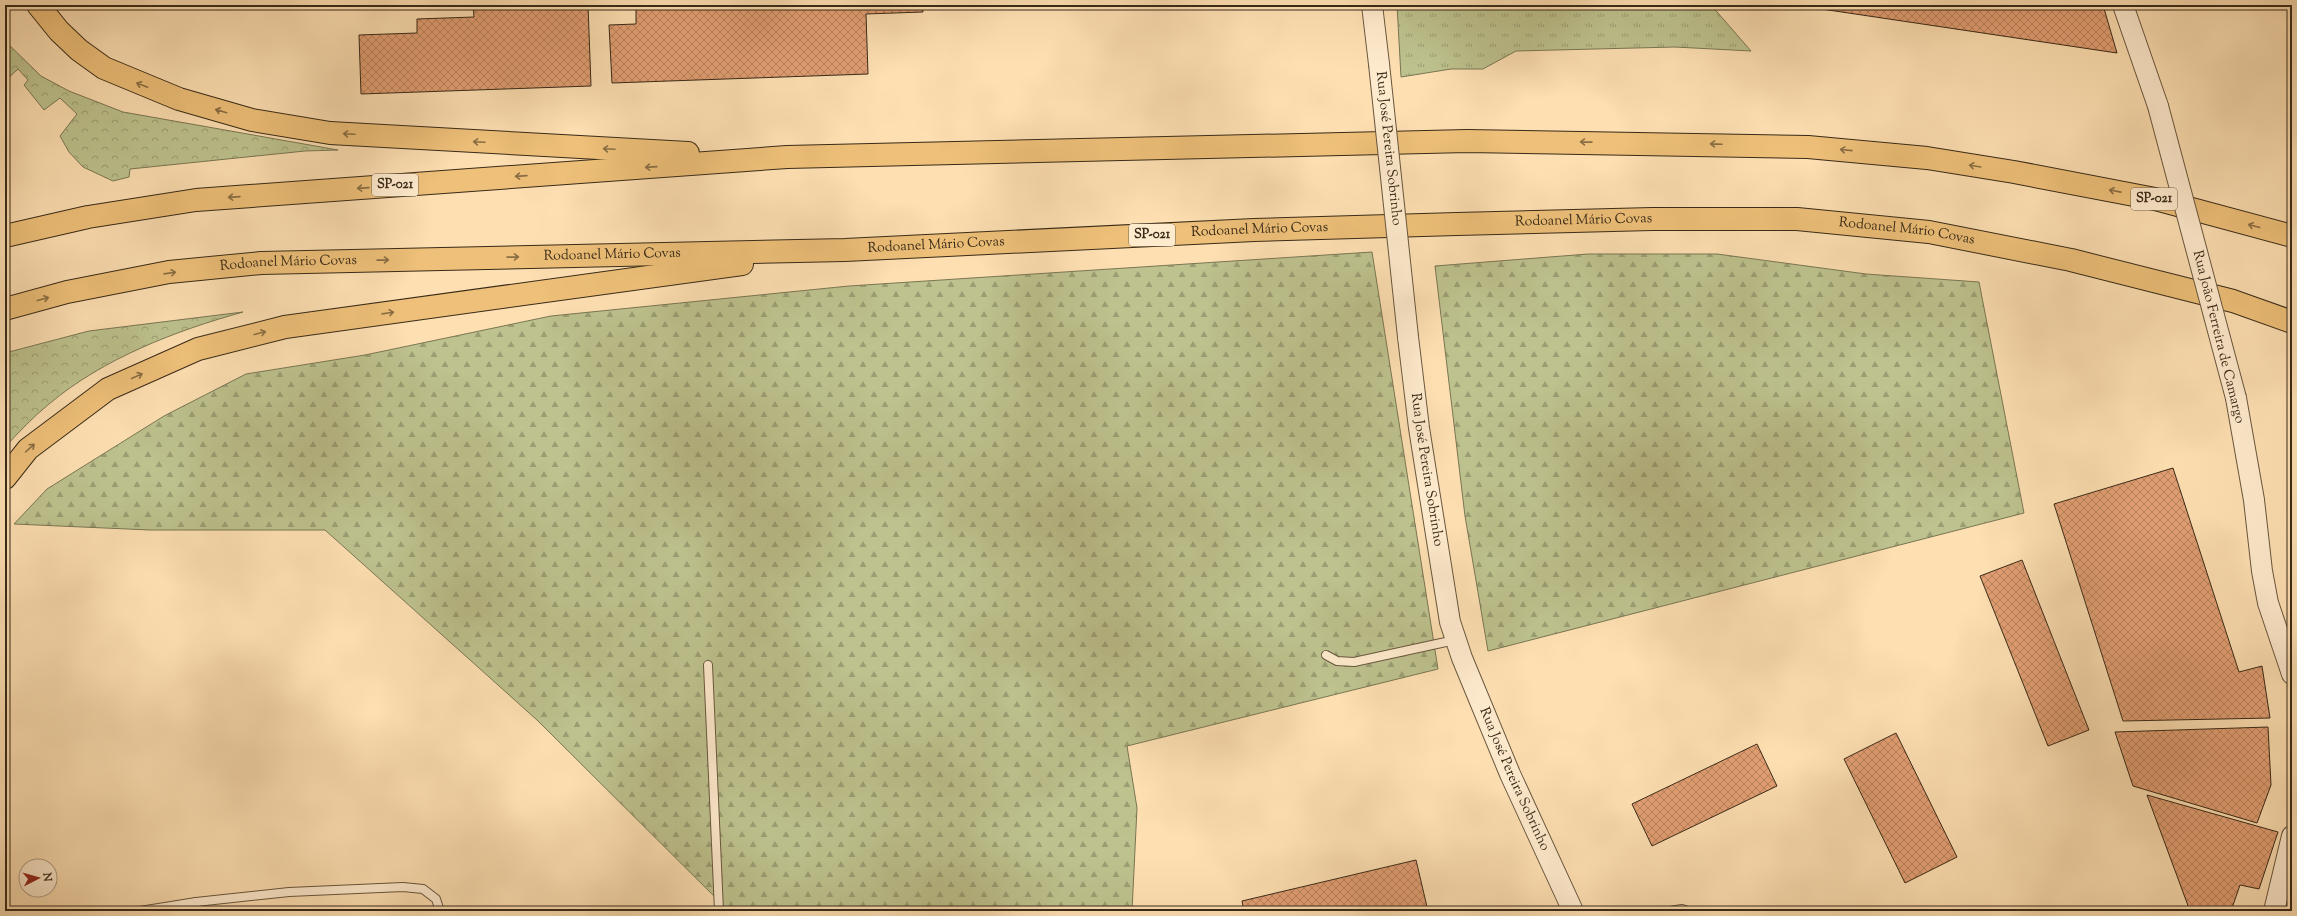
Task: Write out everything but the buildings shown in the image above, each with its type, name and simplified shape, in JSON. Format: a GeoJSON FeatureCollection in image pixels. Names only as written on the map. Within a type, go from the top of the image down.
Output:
{"type":"FeatureCollection","features":[{"type":"Feature","properties":{"kind":"highway"},"geometry":{"type":"LineString","coordinates":[[38,5],[59,31],[79,50],[104,68],[179,99],[252,120],[330,133],[787,158]]}},
{"type":"Feature","properties":{"kind":"highway","name":"SP-021"},"geometry":{"type":"LineString","coordinates":[[5,236],[88,217],[196,200],[787,158],[1467,141],[1808,146],[1927,158],[2014,172],[2155,199],[2292,236]]}},
{"type":"Feature","properties":{"kind":"highway","name":"Rodoanel Mário Covas"},"geometry":{"type":"LineString","coordinates":[[5,309],[67,292],[169,272],[261,263],[845,250],[1270,229],[1652,218],[1797,219],[1929,232],[2071,260],[2233,301],[2292,322]]}},
{"type":"Feature","properties":{"kind":"highway"},"geometry":{"type":"LineString","coordinates":[[5,478],[28,449],[108,389],[198,349],[285,327],[845,250]]}},
{"type":"Feature","properties":{"kind":"street","name":"Rua José Pereira Sobrinho"},"geometry":{"type":"LineString","coordinates":[[1372,5],[1418,421],[1450,622],[1510,774],[1573,911]]}},
{"type":"Feature","properties":{"kind":"street","name":"Rua João Ferreira de Camargo"},"geometry":{"type":"LineString","coordinates":[[2123,5],[2158,106],[2236,398],[2254,500],[2262,571],[2268,603],[2292,674]]}},
{"type":"Feature","properties":{"kind":"street"},"geometry":{"type":"LineString","coordinates":[[2281,903],[2292,836]]}},
{"type":"Feature","properties":{"kind":"lane"},"geometry":{"type":"LineString","coordinates":[[1326,655],[1337,661],[1354,662],[1456,640]]}},
{"type":"Feature","properties":{"kind":"lane"},"geometry":{"type":"LineString","coordinates":[[708,664],[719,911]]}},
{"type":"Feature","properties":{"kind":"lane"},"geometry":{"type":"LineString","coordinates":[[140,911],[196,902],[289,892],[403,887],[423,889],[436,899],[440,911]]}},
{"type":"Feature","properties":{"kind":"lane"},"geometry":{"type":"LineString","coordinates":[[196,902],[197,911]]}},
{"type":"Feature","properties":{"kind":"lane"},"geometry":{"type":"LineString","coordinates":[[1670,911],[1682,909],[1688,911]]}},
{"type":"Feature","properties":{"kind":"green space"},"geometry":{"type":"Polygon","coordinates":[[[1397,5],[1711,5],[1751,51],[1675,47],[1516,51],[1483,69],[1451,69],[1401,77],[1397,5]]]}},
{"type":"Feature","properties":{"kind":"green space"},"geometry":{"type":"Polygon","coordinates":[[[5,41],[41,76],[69,91],[123,112],[338,150],[305,151],[130,169],[129,177],[113,181],[83,167],[69,152],[60,136],[77,114],[60,98],[44,110],[24,85],[28,80],[18,69],[5,81],[5,41]]]}},
{"type":"Feature","properties":{"kind":"green space"},"geometry":{"type":"Polygon","coordinates":[[[1372,252],[1438,669],[1127,746],[1137,808],[1132,911],[729,911],[537,720],[325,530],[150,530],[14,524],[47,489],[164,416],[246,374],[365,355],[551,316],[849,286],[1372,252]]]}},
{"type":"Feature","properties":{"kind":"green space"},"geometry":{"type":"Polygon","coordinates":[[[1588,254],[1717,254],[1866,274],[1979,282],[2024,513],[1488,651],[1465,516],[1435,266],[1588,254]]]}},
{"type":"Feature","properties":{"kind":"green space"},"geometry":{"type":"Polygon","coordinates":[[[243,312],[166,337],[93,373],[70,388],[43,409],[5,447],[5,353],[89,331],[243,312]]]}}]}
